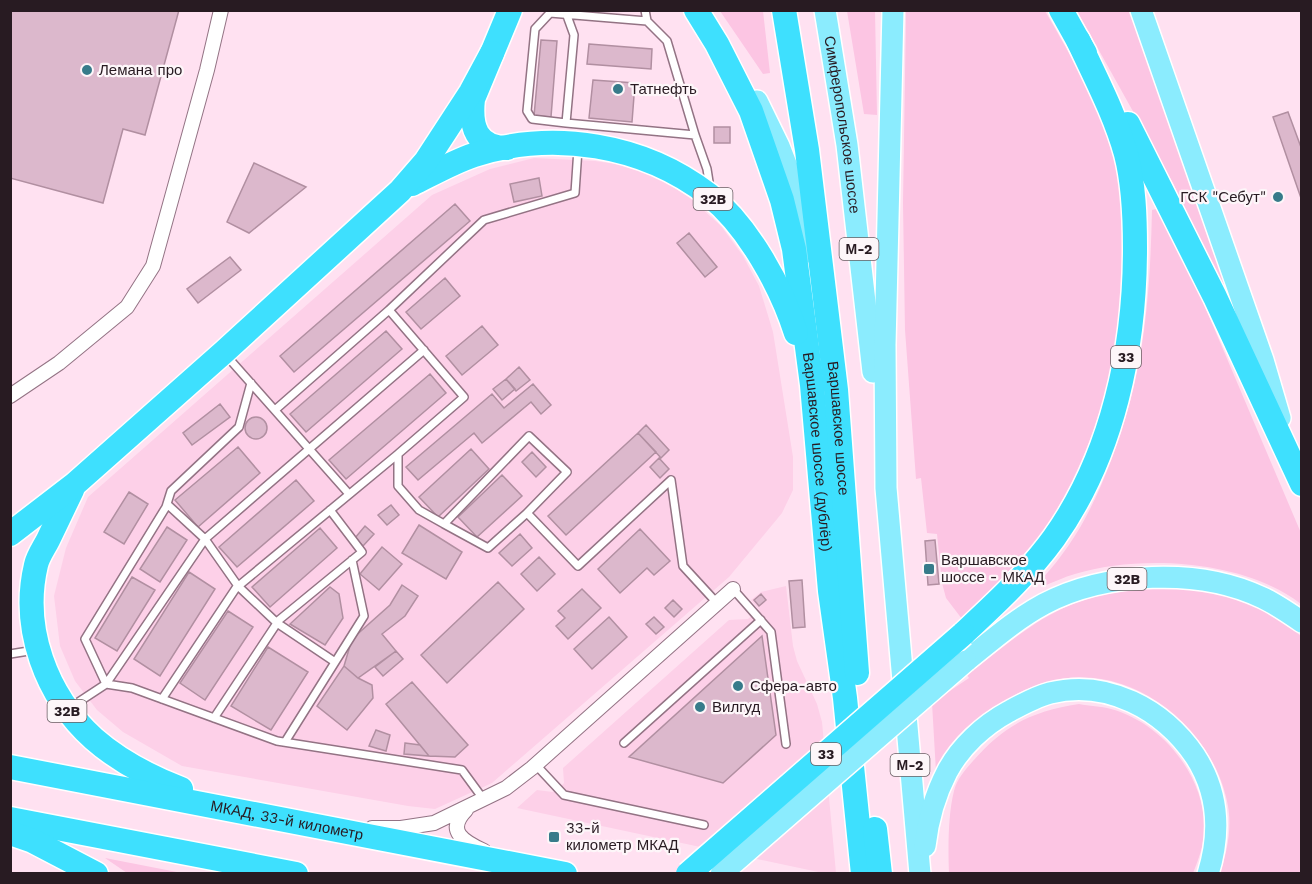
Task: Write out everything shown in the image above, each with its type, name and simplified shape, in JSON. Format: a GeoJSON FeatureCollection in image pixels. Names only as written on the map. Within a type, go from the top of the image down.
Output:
{"type":"FeatureCollection","features":[{"type":"Feature","properties":{"kind":"highway"},"geometry":{"type":"LineString","coordinates":[[510,10],[473,99],[471,113],[474,128],[483,142],[496,148],[513,148]]}},
{"type":"Feature","properties":{"kind":"highway","name":"Варшавское шоссе"},"geometry":{"type":"LineString","coordinates":[[696,10],[717,44]]}},
{"type":"Feature","properties":{"kind":"highway","name":"М-2"},"geometry":{"type":"LineString","coordinates":[[784,10],[812,191],[836,390]]}},
{"type":"Feature","properties":{"kind":"highway","name":"33"},"geometry":{"type":"LineString","coordinates":[[1062,10],[1127,120],[1215,297],[1298,474]]}},
{"type":"Feature","properties":{"kind":"highway","name":"33"},"geometry":{"type":"LineString","coordinates":[[688,873],[995,604],[1036,561],[1070,512],[1097,456],[1109,424],[1126,356],[1135,275],[1134,207],[1131,181],[1116,124],[1078,40]]}},
{"type":"Feature","properties":{"kind":"highway","name":"Варшавское шоссе (дублёр)"},"geometry":{"type":"LineString","coordinates":[[717,44],[751,111],[782,200],[794,249],[812,385],[830,591],[846,698],[863,873]]}},
{"type":"Feature","properties":{"kind":"highway"},"geometry":{"type":"LineString","coordinates":[[10,534],[75,484],[400,191],[431,153],[471,92],[492,52]]}},
{"type":"Feature","properties":{"kind":"highway","name":"32B"},"geometry":{"type":"LineString","coordinates":[[400,191],[443,168],[475,155],[547,143],[610,148],[664,166],[711,196],[748,238],[767,266],[782,294],[812,385]]}},
{"type":"Feature","properties":{"kind":"highway","name":"Варшавское шоссе"},"geometry":{"type":"LineString","coordinates":[[836,390],[856,668],[880,873]]}},
{"type":"Feature","properties":{"kind":"highway","name":"32B"},"geometry":{"type":"LineString","coordinates":[[75,484],[37,563],[32,592],[32,621],[37,650],[67,710],[93,739],[156,780],[211,801],[281,819]]}},
{"type":"Feature","properties":{"kind":"highway","name":"МКАД, 33-й километр"},"geometry":{"type":"LineString","coordinates":[[10,767],[553,871]]}},
{"type":"Feature","properties":{"kind":"highway"},"geometry":{"type":"LineString","coordinates":[[10,819],[259,870],[296,873]]}},
{"type":"Feature","properties":{"kind":"highway"},"geometry":{"type":"LineString","coordinates":[[10,833],[96,873]]}},
{"type":"Feature","properties":{"kind":"main road","name":"Симферопольское шоссе"},"geometry":{"type":"LineString","coordinates":[[825,10],[848,157],[886,488]]}},
{"type":"Feature","properties":{"kind":"main road"},"geometry":{"type":"LineString","coordinates":[[886,488],[885,345],[893,10]]}},
{"type":"Feature","properties":{"kind":"main road"},"geometry":{"type":"LineString","coordinates":[[1141,10],[1263,360],[1298,474]]}},
{"type":"Feature","properties":{"kind":"main road","name":"Варшавское шоссе"},"geometry":{"type":"LineString","coordinates":[[717,44],[756,99],[779,146],[795,187],[836,390]]}},
{"type":"Feature","properties":{"kind":"main road","name":"М-2"},"geometry":{"type":"LineString","coordinates":[[886,488],[922,873]]}},
{"type":"Feature","properties":{"kind":"main road","name":"32B"},"geometry":{"type":"LineString","coordinates":[[721,873],[966,661],[1044,604],[1069,593],[1096,584],[1122,580],[1179,578],[1237,588],[1262,597],[1302,622]]}},
{"type":"Feature","properties":{"kind":"main road"},"geometry":{"type":"LineString","coordinates":[[922,873],[928,826],[936,796],[947,770],[962,750],[981,730],[1023,703],[1049,693],[1076,690],[1104,692],[1130,700],[1152,711],[1173,728],[1190,748],[1203,768],[1216,809],[1217,833],[1208,873]]}},
{"type":"Feature","properties":{"kind":"street"},"geometry":{"type":"LineString","coordinates":[[10,396],[59,363],[127,307],[153,266],[207,70],[221,10]]}},
{"type":"Feature","properties":{"kind":"street"},"geometry":{"type":"LineString","coordinates":[[807,341],[812,263],[812,191]]}},
{"type":"Feature","properties":{"kind":"street"},"geometry":{"type":"LineString","coordinates":[[312,825],[401,828],[434,823],[506,788],[536,765],[733,589]]}},
{"type":"Feature","properties":{"kind":"street"},"geometry":{"type":"LineString","coordinates":[[467,808],[460,816],[456,826],[459,836],[469,844],[498,857],[553,871]]}},
{"type":"Feature","properties":{"kind":"lane"},"geometry":{"type":"LineString","coordinates":[[645,10],[647,21],[667,41],[707,169],[711,196]]}},
{"type":"Feature","properties":{"kind":"lane"},"geometry":{"type":"LineString","coordinates":[[647,21],[550,13],[536,29],[527,111],[532,120],[695,135]]}},
{"type":"Feature","properties":{"kind":"lane"},"geometry":{"type":"LineString","coordinates":[[566,13],[574,35],[566,123]]}},
{"type":"Feature","properties":{"kind":"lane"},"geometry":{"type":"LineString","coordinates":[[274,410],[389,310],[484,220],[576,193],[578,144]]}},
{"type":"Feature","properties":{"kind":"lane"},"geometry":{"type":"LineString","coordinates":[[162,699],[238,586],[464,397],[389,310]]}},
{"type":"Feature","properties":{"kind":"lane"},"geometry":{"type":"LineString","coordinates":[[67,710],[106,684],[205,539],[424,350]]}},
{"type":"Feature","properties":{"kind":"lane"},"geometry":{"type":"LineString","coordinates":[[224,352],[349,494]]}},
{"type":"Feature","properties":{"kind":"lane"},"geometry":{"type":"LineString","coordinates":[[106,684],[85,639],[167,504],[171,491],[239,427],[251,383]]}},
{"type":"Feature","properties":{"kind":"lane"},"geometry":{"type":"LineString","coordinates":[[398,454],[398,486],[419,510],[444,524],[488,548],[527,513],[567,472],[529,436],[444,524]]}},
{"type":"Feature","properties":{"kind":"lane"},"geometry":{"type":"LineString","coordinates":[[527,513],[578,566],[671,480],[683,567],[717,603]]}},
{"type":"Feature","properties":{"kind":"lane"},"geometry":{"type":"LineString","coordinates":[[167,504],[205,539],[238,586],[277,624],[335,662]]}},
{"type":"Feature","properties":{"kind":"lane"},"geometry":{"type":"LineString","coordinates":[[214,718],[277,624],[362,552],[330,510]]}},
{"type":"Feature","properties":{"kind":"lane"},"geometry":{"type":"LineString","coordinates":[[285,742],[364,615],[352,560]]}},
{"type":"Feature","properties":{"kind":"lane"},"geometry":{"type":"LineString","coordinates":[[733,589],[771,632],[786,744]]}},
{"type":"Feature","properties":{"kind":"lane"},"geometry":{"type":"LineString","coordinates":[[624,743],[761,620]]}},
{"type":"Feature","properties":{"kind":"lane"},"geometry":{"type":"LineString","coordinates":[[10,654],[37,650]]}},
{"type":"Feature","properties":{"kind":"lane"},"geometry":{"type":"LineString","coordinates":[[106,684],[132,688],[285,742],[462,770],[484,800]]}},
{"type":"Feature","properties":{"kind":"lane"},"geometry":{"type":"LineString","coordinates":[[536,765],[564,795],[704,825]]}},
{"type":"Feature","properties":{"kind":"shaded area"},"geometry":{"type":"Polygon","coordinates":[[[720,11],[763,11],[770,73],[763,74],[720,11]]]}},
{"type":"Feature","properties":{"kind":"shaded area"},"geometry":{"type":"Polygon","coordinates":[[[847,11],[875,11],[877,115],[864,114],[847,11]]]}},
{"type":"Feature","properties":{"kind":"shaded area"},"geometry":{"type":"Polygon","coordinates":[[[906,11],[1045,11],[1094,104],[1115,163],[1121,196],[1123,253],[1119,323],[1113,358],[1095,426],[1067,490],[1041,535],[1009,572],[962,619],[946,598],[942,583],[937,534],[927,533],[921,478],[916,479],[905,330],[903,203],[906,11]]]}},
{"type":"Feature","properties":{"kind":"shaded area"},"geometry":{"type":"Polygon","coordinates":[[[1077,11],[1132,11],[1225,284],[1220,286],[1173,183],[1077,11]]]}},
{"type":"Feature","properties":{"kind":"shaded area"},"geometry":{"type":"Polygon","coordinates":[[[534,158],[623,165],[656,176],[690,198],[721,226],[743,256],[759,286],[773,332],[793,457],[793,490],[782,513],[729,577],[492,783],[435,809],[182,766],[123,732],[97,710],[75,681],[60,646],[54,596],[66,548],[88,497],[432,195],[490,169],[534,158]]]}},
{"type":"Feature","properties":{"kind":"shaded area"},"geometry":{"type":"Polygon","coordinates":[[[1160,208],[1178,243],[1301,533],[1301,604],[1278,589],[1251,578],[1192,565],[1131,564],[1075,574],[1044,586],[1041,580],[1074,538],[1091,508],[1123,427],[1143,336],[1152,210],[1160,208]]]}},
{"type":"Feature","properties":{"kind":"shaded area"},"geometry":{"type":"Polygon","coordinates":[[[786,586],[793,646],[822,722],[836,873],[823,873],[517,808],[537,790],[553,792],[558,789],[564,783],[563,768],[729,620],[748,619],[759,610],[751,600],[761,592],[786,586]]]}},
{"type":"Feature","properties":{"kind":"shaded area"},"geometry":{"type":"Polygon","coordinates":[[[1152,588],[1195,590],[1232,597],[1266,612],[1301,636],[1301,873],[1220,873],[1228,840],[1229,814],[1220,777],[1205,750],[1186,726],[1163,705],[1137,690],[1108,680],[1078,677],[1047,682],[1012,696],[997,706],[971,730],[936,772],[932,703],[969,678],[967,675],[1017,637],[1056,612],[1080,601],[1100,596],[1152,588]]]}},
{"type":"Feature","properties":{"kind":"shaded area"},"geometry":{"type":"Polygon","coordinates":[[[1079,704],[1107,708],[1130,716],[1164,740],[1178,756],[1190,774],[1203,813],[1204,834],[1193,873],[949,873],[952,800],[955,787],[964,771],[996,738],[1020,722],[1047,711],[1079,704]]]}},
{"type":"Feature","properties":{"kind":"shaded area"},"geometry":{"type":"Polygon","coordinates":[[[105,858],[182,873],[127,873],[105,858]]]}},
{"type":"Feature","properties":{"kind":"building","name":"Лемана про"},"geometry":{"type":"Polygon","coordinates":[[[10,10],[179,10],[145,135],[123,129],[103,203],[10,178],[10,10]]]}},
{"type":"Feature","properties":{"kind":"building"},"geometry":{"type":"Polygon","coordinates":[[[541,40],[557,41],[551,117],[534,116],[541,40]]]}},
{"type":"Feature","properties":{"kind":"building"},"geometry":{"type":"Polygon","coordinates":[[[589,44],[652,49],[651,69],[587,64],[589,44]]]}},
{"type":"Feature","properties":{"kind":"building"},"geometry":{"type":"Polygon","coordinates":[[[593,80],[635,83],[632,122],[589,118],[593,80]]]}},
{"type":"Feature","properties":{"kind":"building"},"geometry":{"type":"Polygon","coordinates":[[[1288,112],[1302,150],[1302,201],[1273,117],[1288,112]]]}},
{"type":"Feature","properties":{"kind":"building"},"geometry":{"type":"Polygon","coordinates":[[[714,127],[730,127],[730,143],[714,143],[714,127]]]}},
{"type":"Feature","properties":{"kind":"building"},"geometry":{"type":"Polygon","coordinates":[[[254,163],[306,187],[249,233],[227,222],[254,163]]]}},
{"type":"Feature","properties":{"kind":"building"},"geometry":{"type":"Polygon","coordinates":[[[539,178],[542,196],[514,202],[510,184],[539,178]]]}},
{"type":"Feature","properties":{"kind":"building"},"geometry":{"type":"Polygon","coordinates":[[[455,204],[470,221],[294,372],[280,356],[455,204]]]}},
{"type":"Feature","properties":{"kind":"building"},"geometry":{"type":"Polygon","coordinates":[[[689,233],[717,267],[705,277],[677,243],[689,233]]]}},
{"type":"Feature","properties":{"kind":"building"},"geometry":{"type":"Polygon","coordinates":[[[230,257],[241,270],[198,303],[187,289],[230,257]]]}},
{"type":"Feature","properties":{"kind":"building"},"geometry":{"type":"Polygon","coordinates":[[[445,278],[460,296],[421,329],[406,312],[445,278]]]}},
{"type":"Feature","properties":{"kind":"building"},"geometry":{"type":"Polygon","coordinates":[[[482,326],[498,345],[462,375],[446,356],[482,326]]]}},
{"type":"Feature","properties":{"kind":"building"},"geometry":{"type":"Polygon","coordinates":[[[386,331],[402,349],[306,432],[290,414],[386,331]]]}},
{"type":"Feature","properties":{"kind":"building"},"geometry":{"type":"Polygon","coordinates":[[[519,367],[530,380],[516,391],[506,379],[519,367]]]}},
{"type":"Feature","properties":{"kind":"building"},"geometry":{"type":"Polygon","coordinates":[[[430,374],[446,393],[346,479],[329,460],[430,374]]]}},
{"type":"Feature","properties":{"kind":"building"},"geometry":{"type":"Polygon","coordinates":[[[506,379],[515,389],[502,400],[493,389],[506,379]]]}},
{"type":"Feature","properties":{"kind":"building"},"geometry":{"type":"Polygon","coordinates":[[[533,384],[551,405],[541,414],[531,402],[482,443],[474,433],[418,480],[406,467],[492,394],[504,408],[533,384]]]}},
{"type":"Feature","properties":{"kind":"building"},"geometry":{"type":"Polygon","coordinates":[[[220,404],[230,417],[192,445],[183,433],[220,404]]]}},
{"type":"Feature","properties":{"kind":"building"},"geometry":{"type":"Polygon","coordinates":[[[256,417],[264,420],[267,428],[264,436],[256,439],[248,436],[245,428],[248,420],[256,417]]]}},
{"type":"Feature","properties":{"kind":"building"},"geometry":{"type":"Polygon","coordinates":[[[646,425],[669,450],[661,458],[638,433],[646,425]]]}},
{"type":"Feature","properties":{"kind":"building"},"geometry":{"type":"Polygon","coordinates":[[[638,433],[656,452],[566,535],[548,516],[638,433]]]}},
{"type":"Feature","properties":{"kind":"building"},"geometry":{"type":"Polygon","coordinates":[[[238,447],[260,473],[198,527],[175,500],[238,447]]]}},
{"type":"Feature","properties":{"kind":"building"},"geometry":{"type":"Polygon","coordinates":[[[471,449],[489,469],[438,517],[419,497],[471,449]]]}},
{"type":"Feature","properties":{"kind":"building"},"geometry":{"type":"Polygon","coordinates":[[[532,452],[546,467],[536,477],[522,462],[532,452]]]}},
{"type":"Feature","properties":{"kind":"building"},"geometry":{"type":"Polygon","coordinates":[[[659,458],[669,469],[660,478],[650,467],[659,458]]]}},
{"type":"Feature","properties":{"kind":"building"},"geometry":{"type":"Polygon","coordinates":[[[502,475],[522,496],[477,537],[458,517],[502,475]]]}},
{"type":"Feature","properties":{"kind":"building"},"geometry":{"type":"Polygon","coordinates":[[[296,480],[314,501],[237,567],[219,547],[296,480]]]}},
{"type":"Feature","properties":{"kind":"building"},"geometry":{"type":"Polygon","coordinates":[[[129,492],[148,504],[124,544],[104,532],[129,492]]]}},
{"type":"Feature","properties":{"kind":"building"},"geometry":{"type":"Polygon","coordinates":[[[391,505],[399,515],[387,525],[378,515],[391,505]]]}},
{"type":"Feature","properties":{"kind":"building"},"geometry":{"type":"Polygon","coordinates":[[[419,525],[462,552],[446,579],[402,553],[419,525]]]}},
{"type":"Feature","properties":{"kind":"building"},"geometry":{"type":"Polygon","coordinates":[[[365,526],[374,534],[363,546],[355,538],[365,526]]]}},
{"type":"Feature","properties":{"kind":"building"},"geometry":{"type":"Polygon","coordinates":[[[167,527],[187,540],[160,582],[140,569],[167,527]]]}},
{"type":"Feature","properties":{"kind":"building"},"geometry":{"type":"Polygon","coordinates":[[[320,528],[337,548],[270,607],[252,587],[320,528]]]}},
{"type":"Feature","properties":{"kind":"building"},"geometry":{"type":"Polygon","coordinates":[[[640,529],[670,561],[654,575],[647,568],[620,593],[598,569],[640,529]]]}},
{"type":"Feature","properties":{"kind":"building"},"geometry":{"type":"Polygon","coordinates":[[[520,534],[532,548],[512,566],[499,553],[520,534]]]}},
{"type":"Feature","properties":{"kind":"building"},"geometry":{"type":"Polygon","coordinates":[[[935,540],[939,584],[928,585],[925,541],[935,540]]]}},
{"type":"Feature","properties":{"kind":"building"},"geometry":{"type":"Polygon","coordinates":[[[382,547],[402,564],[379,590],[360,574],[382,547]]]}},
{"type":"Feature","properties":{"kind":"building"},"geometry":{"type":"Polygon","coordinates":[[[539,557],[555,574],[537,591],[521,574],[539,557]]]}},
{"type":"Feature","properties":{"kind":"building"},"geometry":{"type":"Polygon","coordinates":[[[189,572],[215,589],[160,676],[134,659],[189,572]]]}},
{"type":"Feature","properties":{"kind":"building"},"geometry":{"type":"Polygon","coordinates":[[[132,577],[155,590],[117,651],[95,638],[132,577]]]}},
{"type":"Feature","properties":{"kind":"building"},"geometry":{"type":"Polygon","coordinates":[[[802,580],[805,627],[793,628],[789,581],[802,580]]]}},
{"type":"Feature","properties":{"kind":"building"},"geometry":{"type":"Polygon","coordinates":[[[498,582],[524,609],[447,683],[421,655],[498,582]]]}},
{"type":"Feature","properties":{"kind":"building"},"geometry":{"type":"Polygon","coordinates":[[[402,585],[418,596],[405,616],[382,634],[396,651],[358,678],[344,666],[352,639],[390,605],[402,585]]]}},
{"type":"Feature","properties":{"kind":"building"},"geometry":{"type":"Polygon","coordinates":[[[330,587],[339,594],[343,618],[325,645],[290,624],[330,587]]]}},
{"type":"Feature","properties":{"kind":"building"},"geometry":{"type":"Polygon","coordinates":[[[582,589],[601,608],[568,639],[556,626],[565,618],[558,611],[582,589]]]}},
{"type":"Feature","properties":{"kind":"building"},"geometry":{"type":"Polygon","coordinates":[[[761,594],[766,600],[759,606],[754,600],[761,594]]]}},
{"type":"Feature","properties":{"kind":"building"},"geometry":{"type":"Polygon","coordinates":[[[673,600],[682,609],[674,617],[665,608],[673,600]]]}},
{"type":"Feature","properties":{"kind":"building"},"geometry":{"type":"Polygon","coordinates":[[[228,611],[253,627],[205,700],[180,683],[228,611]]]}},
{"type":"Feature","properties":{"kind":"building"},"geometry":{"type":"Polygon","coordinates":[[[609,617],[627,637],[592,669],[574,649],[609,617]]]}},
{"type":"Feature","properties":{"kind":"building"},"geometry":{"type":"Polygon","coordinates":[[[654,617],[664,627],[656,634],[646,624],[654,617]]]}},
{"type":"Feature","properties":{"kind":"building","name":"Сфера-авто"},"geometry":{"type":"Polygon","coordinates":[[[762,636],[776,735],[723,783],[629,757],[762,636]]]}},
{"type":"Feature","properties":{"kind":"building"},"geometry":{"type":"Polygon","coordinates":[[[268,647],[308,672],[271,730],[231,706],[268,647]]]}},
{"type":"Feature","properties":{"kind":"building"},"geometry":{"type":"Polygon","coordinates":[[[396,651],[403,659],[383,676],[375,667],[396,651]]]}},
{"type":"Feature","properties":{"kind":"building"},"geometry":{"type":"Polygon","coordinates":[[[344,666],[358,678],[372,685],[373,698],[347,730],[317,706],[344,666]]]}},
{"type":"Feature","properties":{"kind":"building"},"geometry":{"type":"Polygon","coordinates":[[[412,682],[468,745],[455,757],[429,756],[386,704],[412,682]]]}},
{"type":"Feature","properties":{"kind":"building"},"geometry":{"type":"Polygon","coordinates":[[[376,730],[390,735],[386,751],[369,746],[376,730]]]}},
{"type":"Feature","properties":{"kind":"building"},"geometry":{"type":"Polygon","coordinates":[[[405,743],[420,745],[429,756],[404,754],[405,743]]]}},
{"type":"Feature","properties":{"kind":"place","name":"Лемана про"},"geometry":{"type":"Point","coordinates":[87,70]}},
{"type":"Feature","properties":{"kind":"place","name":"Татнефть"},"geometry":{"type":"Point","coordinates":[618,89]}},
{"type":"Feature","properties":{"kind":"place","name":"ГСК \"Себут\""},"geometry":{"type":"Point","coordinates":[1278,197]}},
{"type":"Feature","properties":{"kind":"place","name":"Варшавское шоссе - МКАД"},"geometry":{"type":"Point","coordinates":[929,569]}},
{"type":"Feature","properties":{"kind":"place","name":"Сфера-авто"},"geometry":{"type":"Point","coordinates":[738,686]}},
{"type":"Feature","properties":{"kind":"place","name":"Вилгуд"},"geometry":{"type":"Point","coordinates":[700,707]}},
{"type":"Feature","properties":{"kind":"place","name":"33-й километр МКАД"},"geometry":{"type":"Point","coordinates":[554,837]}}]}
